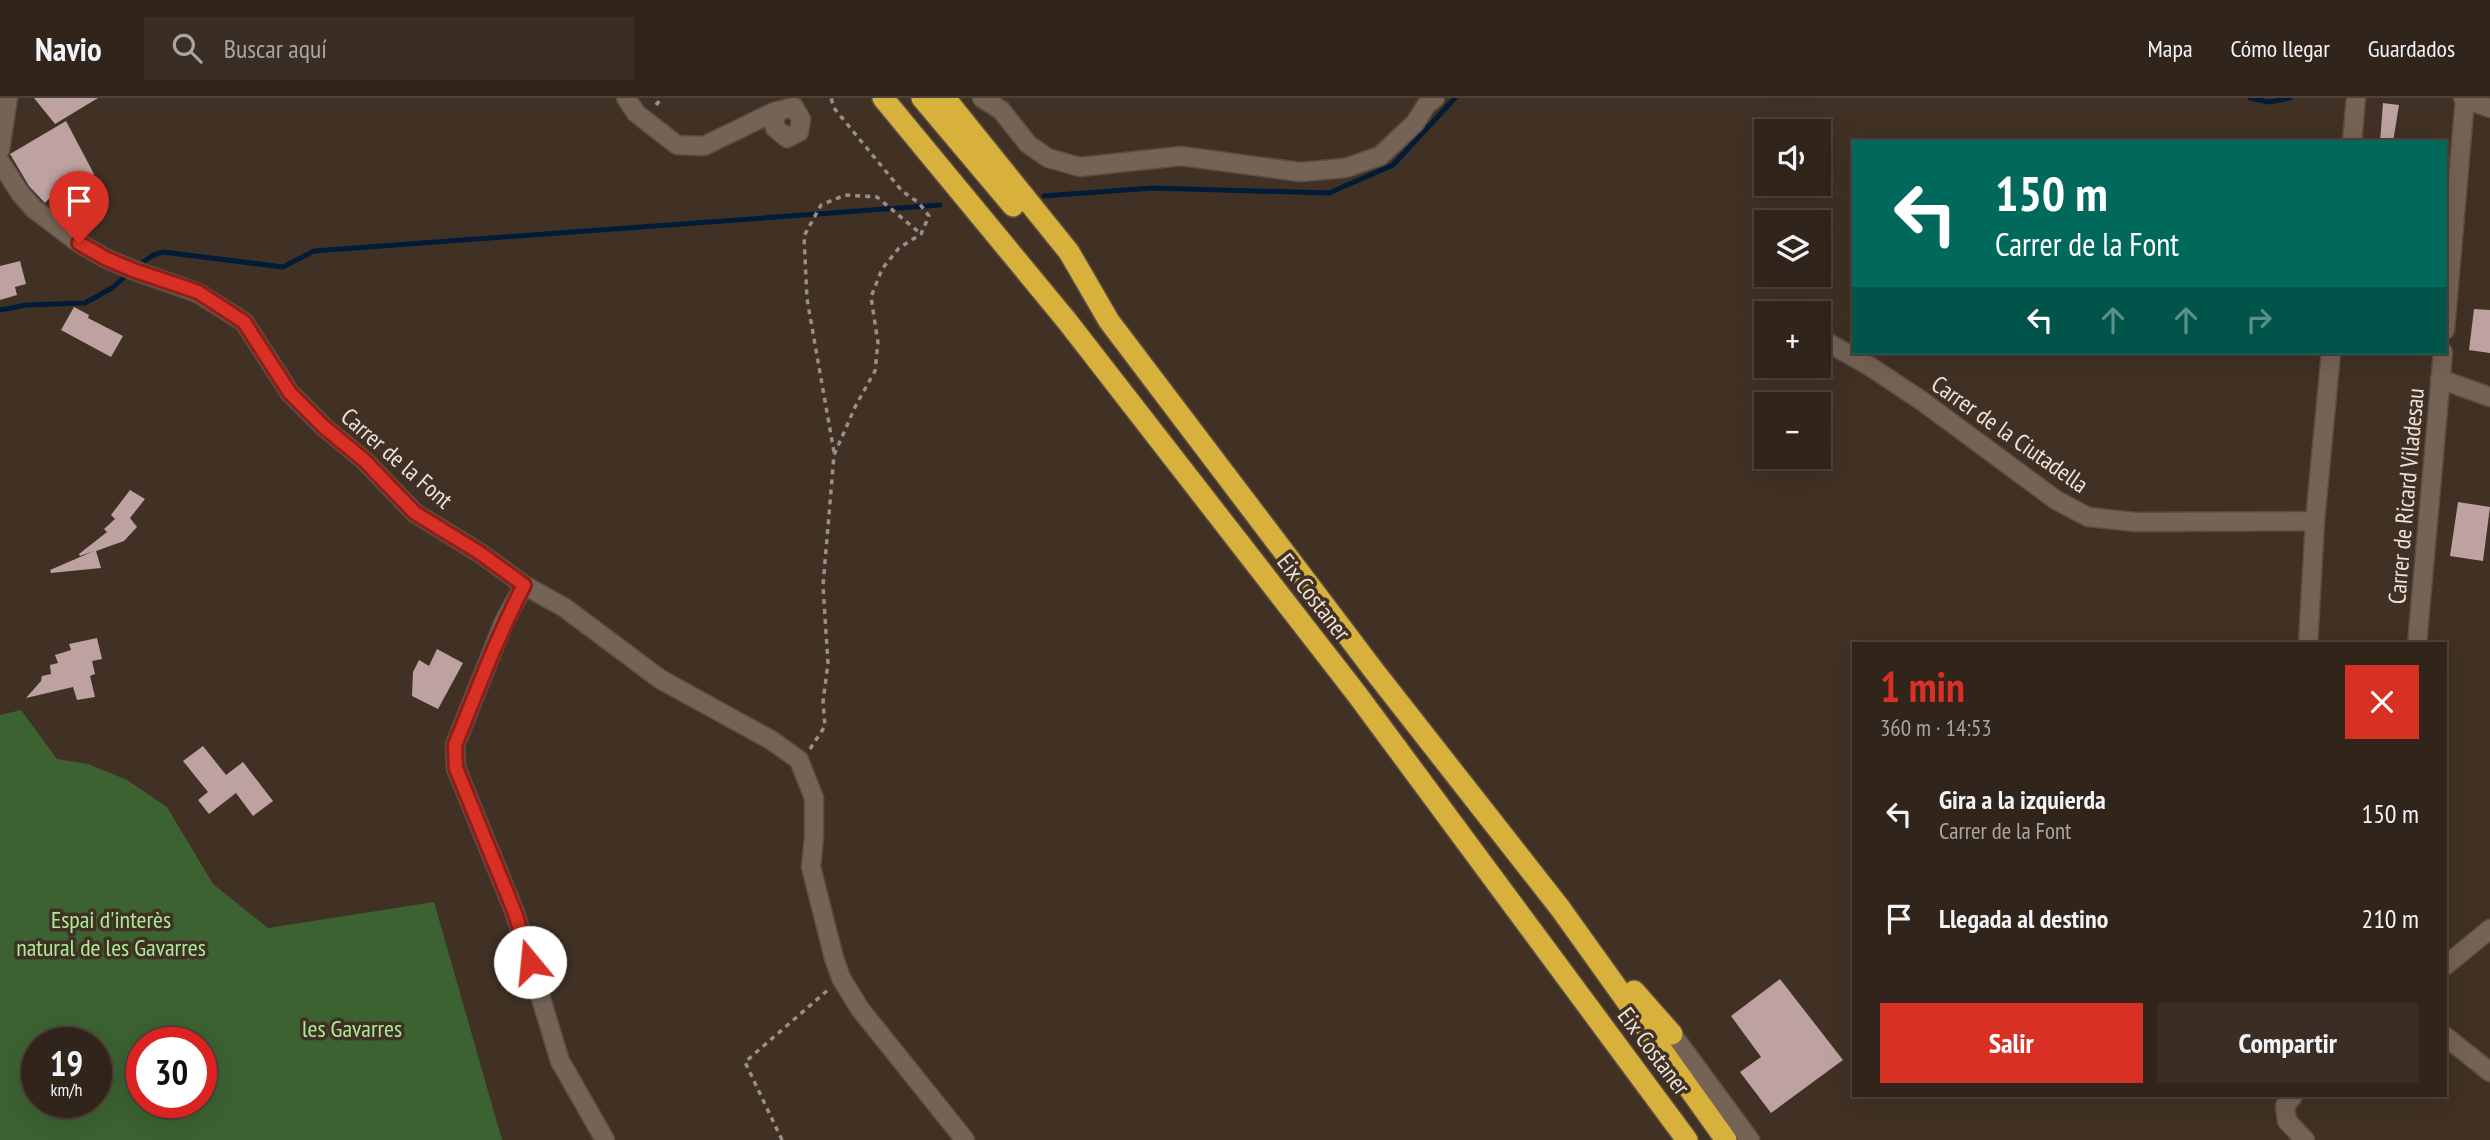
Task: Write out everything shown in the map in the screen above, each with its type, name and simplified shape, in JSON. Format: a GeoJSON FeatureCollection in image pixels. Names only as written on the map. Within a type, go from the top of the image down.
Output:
{"type":"FeatureCollection","features":[{"type":"Feature","properties":{"kind":"highway"},"geometry":{"type":"LineString","coordinates":[[867,98],[1033,299],[1067,321]]}},
{"type":"Feature","properties":{"kind":"highway","name":"Eix Costaner"},"geometry":{"type":"LineString","coordinates":[[883,98],[1067,321],[1356,693],[1688,1140]]}},
{"type":"Feature","properties":{"kind":"highway"},"geometry":{"type":"LineString","coordinates":[[922,98],[1108,321],[1375,672],[1560,908],[1726,1140]]}},
{"type":"Feature","properties":{"kind":"highway"},"geometry":{"type":"LineString","coordinates":[[945,98],[1069,252],[1108,321]]}},
{"type":"Feature","properties":{"kind":"highway"},"geometry":{"type":"LineString","coordinates":[[1417,775],[1481,880],[1672,1140]]}},
{"type":"Feature","properties":{"kind":"highway"},"geometry":{"type":"LineString","coordinates":[[1560,908],[1672,1034]]}},
{"type":"Feature","properties":{"kind":"street"},"geometry":{"type":"LineString","coordinates":[[0,150],[8,98]]}},
{"type":"Feature","properties":{"kind":"street"},"geometry":{"type":"LineString","coordinates":[[626,98],[636,113],[677,145],[704,146],[774,112]]}},
{"type":"Feature","properties":{"kind":"street"},"geometry":{"type":"LineString","coordinates":[[982,98],[1001,110],[1028,144],[1048,158],[1080,167],[1181,156],[1300,172],[1345,168],[1380,156],[1415,123],[1427,104],[1435,98]]}},
{"type":"Feature","properties":{"kind":"street"},"geometry":{"type":"LineString","coordinates":[[2352,140],[2356,98]]}},
{"type":"Feature","properties":{"kind":"street"},"geometry":{"type":"LineString","coordinates":[[2447,306],[2464,98],[2490,108]]}},
{"type":"Feature","properties":{"kind":"street","name":"Carrer de la Font"},"geometry":{"type":"LineString","coordinates":[[0,162],[34,209],[79,243],[133,270],[198,292],[244,322],[290,393],[324,427],[364,460],[415,513],[480,553],[524,585],[565,608],[660,679],[771,740],[799,760]]}},
{"type":"Feature","properties":{"kind":"street","name":"Carrer de la Ciutadella"},"geometry":{"type":"LineString","coordinates":[[1831,344],[1922,401],[2056,500],[2088,516],[2135,522],[2315,521]]}},
{"type":"Feature","properties":{"kind":"street"},"geometry":{"type":"LineString","coordinates":[[2308,642],[2315,521],[2331,354]]}},
{"type":"Feature","properties":{"kind":"street","name":"Carrer de Ricard Viladesau"},"geometry":{"type":"LineString","coordinates":[[2417,642],[2443,354]]}},
{"type":"Feature","properties":{"kind":"street"},"geometry":{"type":"LineString","coordinates":[[2440,379],[2490,397]]}},
{"type":"Feature","properties":{"kind":"street"},"geometry":{"type":"LineString","coordinates":[[524,585],[505,622],[455,745],[456,768],[515,913],[560,1062],[605,1140]]}},
{"type":"Feature","properties":{"kind":"street"},"geometry":{"type":"LineString","coordinates":[[799,760],[814,798],[811,867],[841,978],[860,1009],[965,1140]]}},
{"type":"Feature","properties":{"kind":"street"},"geometry":{"type":"LineString","coordinates":[[2447,964],[2490,929]]}},
{"type":"Feature","properties":{"kind":"street"},"geometry":{"type":"LineString","coordinates":[[1672,1034],[1750,1140]]}},
{"type":"Feature","properties":{"kind":"street"},"geometry":{"type":"LineString","coordinates":[[2447,1039],[2490,1072]]}},
{"type":"Feature","properties":{"kind":"street"},"geometry":{"type":"LineString","coordinates":[[2292,1097],[2285,1106],[2287,1121],[2305,1140]]}},
{"type":"Feature","properties":{"kind":"path"},"geometry":{"type":"LineString","coordinates":[[831,98],[834,108],[902,191],[919,203],[929,216],[921,234],[899,248],[881,269],[871,297],[878,343],[875,371],[856,405],[834,455]]}},
{"type":"Feature","properties":{"kind":"path"},"geometry":{"type":"LineString","coordinates":[[799,760],[814,745],[825,726],[823,702],[828,663],[823,586],[834,455],[807,299],[804,236],[821,205],[845,195],[877,197],[921,234]]}},
{"type":"Feature","properties":{"kind":"path"},"geometry":{"type":"LineString","coordinates":[[782,1140],[745,1062],[841,978]]}},
{"type":"Feature","properties":{"kind":"green space","name":"Espai d'interès natural de les Gavarres"},"geometry":{"type":"Polygon","coordinates":[[[21,710],[57,759],[88,764],[127,780],[167,807],[213,884],[268,928],[434,902],[502,1140],[0,1140],[0,715],[21,710]]]}},
{"type":"Feature","properties":{"kind":"building"},"geometry":{"type":"Polygon","coordinates":[[[34,98],[98,98],[55,124],[34,98]]]}},
{"type":"Feature","properties":{"kind":"building"},"geometry":{"type":"Polygon","coordinates":[[[2383,103],[2399,105],[2393,140],[2380,140],[2383,103]]]}},
{"type":"Feature","properties":{"kind":"building"},"geometry":{"type":"Polygon","coordinates":[[[66,121],[94,174],[82,187],[78,184],[71,192],[63,184],[45,203],[29,186],[10,154],[66,121]]]}},
{"type":"Feature","properties":{"kind":"building"},"geometry":{"type":"Polygon","coordinates":[[[20,261],[26,284],[15,287],[17,295],[0,300],[0,266],[20,261]]]}},
{"type":"Feature","properties":{"kind":"building"},"geometry":{"type":"Polygon","coordinates":[[[74,307],[89,315],[88,318],[123,336],[111,357],[61,330],[74,307]]]}},
{"type":"Feature","properties":{"kind":"building"},"geometry":{"type":"Polygon","coordinates":[[[2474,309],[2490,310],[2490,353],[2469,350],[2474,309]]]}},
{"type":"Feature","properties":{"kind":"building"},"geometry":{"type":"Polygon","coordinates":[[[130,490],[145,499],[130,518],[137,527],[124,541],[96,551],[101,568],[51,573],[50,570],[94,551],[80,556],[79,554],[107,532],[104,529],[115,519],[111,515],[130,490]]]}},
{"type":"Feature","properties":{"kind":"building"},"geometry":{"type":"Polygon","coordinates":[[[2458,502],[2490,507],[2483,561],[2450,556],[2458,502]]]}},
{"type":"Feature","properties":{"kind":"building"},"geometry":{"type":"Polygon","coordinates":[[[97,638],[102,659],[92,661],[95,674],[90,676],[95,697],[77,700],[73,687],[26,698],[41,681],[42,676],[51,674],[50,665],[58,663],[55,655],[71,650],[69,644],[97,638]]]}},
{"type":"Feature","properties":{"kind":"building"},"geometry":{"type":"Polygon","coordinates":[[[437,649],[463,663],[438,709],[412,696],[413,672],[419,660],[429,666],[437,649]]]}},
{"type":"Feature","properties":{"kind":"building"},"geometry":{"type":"Polygon","coordinates":[[[203,746],[226,775],[243,762],[273,801],[253,816],[236,793],[209,814],[198,800],[208,792],[183,761],[203,746]]]}},
{"type":"Feature","properties":{"kind":"building"},"geometry":{"type":"Polygon","coordinates":[[[1780,979],[1843,1060],[1771,1113],[1740,1072],[1761,1057],[1731,1016],[1780,979]]]}},
{"type":"Feature","properties":{"kind":"waterway"},"geometry":{"type":"LineString","coordinates":[[1044,196],[1152,188],[1329,193],[1393,165],[1455,98]]}},
{"type":"Feature","properties":{"kind":"waterway"},"geometry":{"type":"LineString","coordinates":[[2250,98],[2269,102],[2290,98]]}},
{"type":"Feature","properties":{"kind":"waterway"},"geometry":{"type":"LineString","coordinates":[[138,266],[153,255],[163,252],[283,267],[314,251],[940,205]]}},
{"type":"Feature","properties":{"kind":"waterway"},"geometry":{"type":"LineString","coordinates":[[0,310],[26,305],[85,303],[112,288],[130,272]]}},
{"type":"Feature","properties":{"kind":"route"},"geometry":{"type":"LineString","coordinates":[[79,243],[105,258],[150,277],[198,292],[244,322],[290,393],[324,427],[364,460],[415,513],[480,553],[524,585],[505,622],[455,745],[455,757],[456,768],[515,913],[530,962]]}},
{"type":"Feature","properties":{"kind":"park label","name":"les Gavarres"},"geometry":{"type":"Point","coordinates":[352,1028]}}]}
